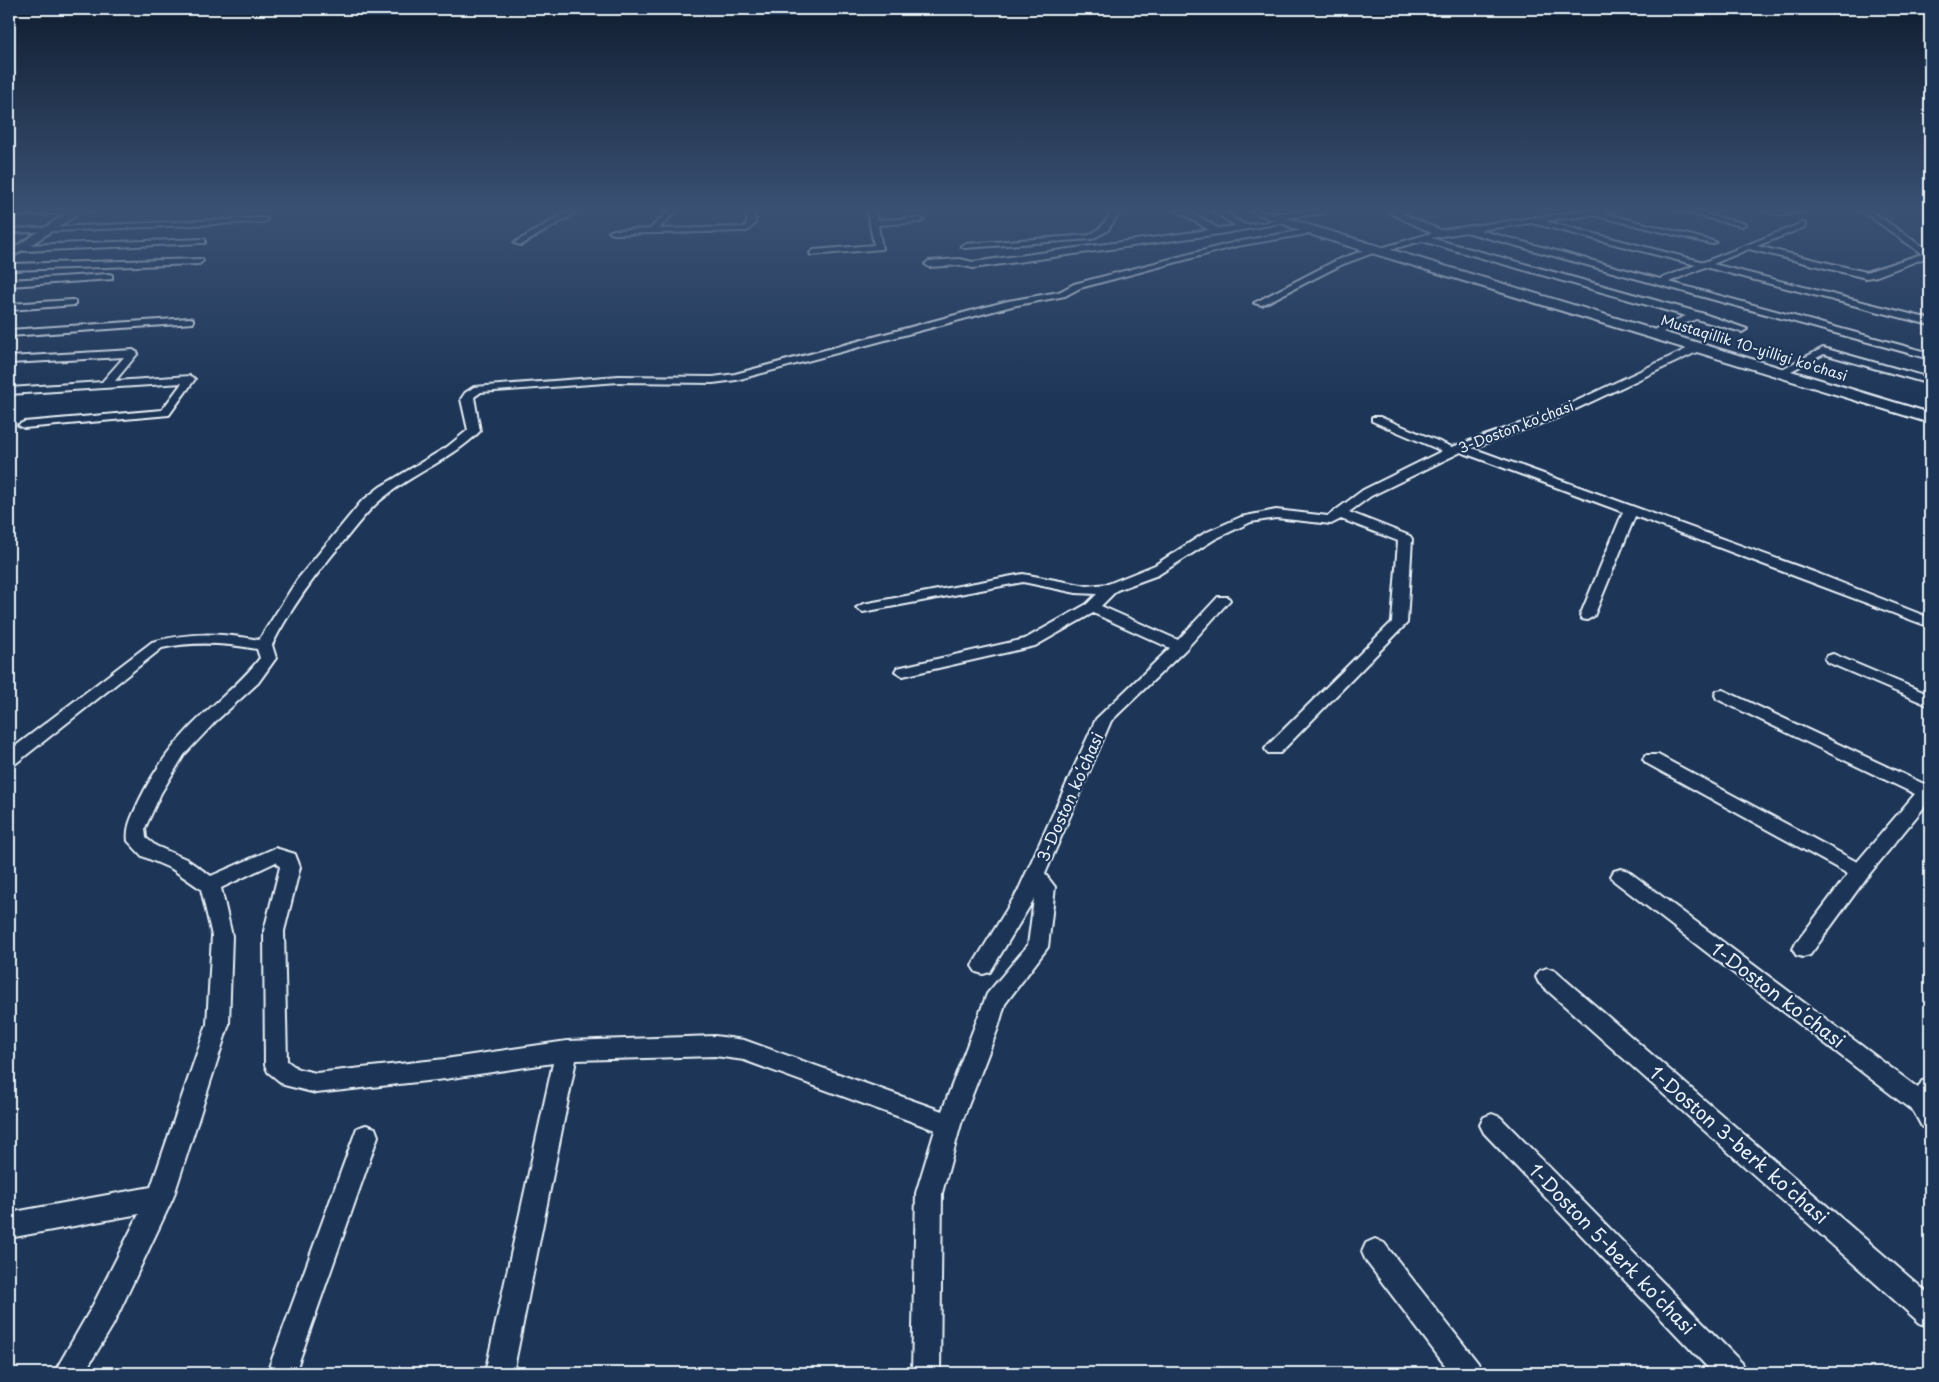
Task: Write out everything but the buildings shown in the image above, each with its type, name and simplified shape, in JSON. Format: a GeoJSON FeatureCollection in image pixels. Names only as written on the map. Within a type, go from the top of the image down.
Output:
{"type":"FeatureCollection","features":[{"type":"Feature","properties":{"kind":"main road","name":"Mustaqillik 10-yilligi ko'chasi"},"geometry":{"type":"LineString","coordinates":[[1458,274],[1930,418]]}},
{"type":"Feature","properties":{"kind":"main road","name":"Mustaqillik 10-yilligi ko'chasi"},"geometry":{"type":"LineString","coordinates":[[1463,274],[1930,413]]}},
{"type":"Feature","properties":{"kind":"street"},"geometry":{"type":"LineString","coordinates":[[68,1373],[103,1315],[160,1198],[218,1024],[222,936],[210,885],[179,864],[149,851],[137,841],[136,828],[152,793],[178,751],[210,717],[262,668],[268,658],[264,645],[271,631],[319,562],[372,499],[434,459],[461,445],[474,432],[467,399],[469,395],[478,390],[618,379],[713,380],[736,377],[1011,303],[1062,294],[1077,286],[1121,274]]}},
{"type":"Feature","properties":{"kind":"street"},"geometry":{"type":"LineString","coordinates":[[1259,302],[1315,274]]}},
{"type":"Feature","properties":{"kind":"street"},"geometry":{"type":"LineString","coordinates":[[1549,274],[1742,329]]}},
{"type":"Feature","properties":{"kind":"street"},"geometry":{"type":"LineString","coordinates":[[1628,274],[1930,356]]}},
{"type":"Feature","properties":{"kind":"street"},"geometry":{"type":"LineString","coordinates":[[1659,283],[1680,274]]}},
{"type":"Feature","properties":{"kind":"street"},"geometry":{"type":"LineString","coordinates":[[1741,274],[1930,322]]}},
{"type":"Feature","properties":{"kind":"street"},"geometry":{"type":"LineString","coordinates":[[9,283],[109,277]]}},
{"type":"Feature","properties":{"kind":"street"},"geometry":{"type":"LineString","coordinates":[[1658,331],[1731,302]]}},
{"type":"Feature","properties":{"kind":"street"},"geometry":{"type":"LineString","coordinates":[[9,307],[72,303]]}},
{"type":"Feature","properties":{"kind":"street"},"geometry":{"type":"LineString","coordinates":[[9,333],[190,321]]}},
{"type":"Feature","properties":{"kind":"street","name":"3-Doston koʻchasi"},"geometry":{"type":"LineString","coordinates":[[862,608],[1023,578],[1034,578],[1068,588],[1100,590],[1111,588],[1164,567],[1225,528],[1261,515],[1331,520],[1367,493],[1456,449],[1555,415],[1697,348]]}},
{"type":"Feature","properties":{"kind":"street"},"geometry":{"type":"LineString","coordinates":[[1785,370],[1823,351],[1930,382]]}},
{"type":"Feature","properties":{"kind":"street"},"geometry":{"type":"LineString","coordinates":[[9,360],[133,353],[106,384]]}},
{"type":"Feature","properties":{"kind":"street"},"geometry":{"type":"LineString","coordinates":[[9,392],[190,379],[166,413],[24,425]]}},
{"type":"Feature","properties":{"kind":"street"},"geometry":{"type":"LineString","coordinates":[[1376,419],[1814,577],[1930,622]]}},
{"type":"Feature","properties":{"kind":"street"},"geometry":{"type":"LineString","coordinates":[[1586,616],[1630,511]]}},
{"type":"Feature","properties":{"kind":"street"},"geometry":{"type":"LineString","coordinates":[[1274,749],[1399,623],[1405,539],[1339,513]]}},
{"type":"Feature","properties":{"kind":"street","name":"3-Doston koʻchasi"},"geometry":{"type":"LineString","coordinates":[[903,671],[1030,643],[1092,607],[1111,588]]}},
{"type":"Feature","properties":{"kind":"street","name":"3-Doston koʻchasi"},"geometry":{"type":"LineString","coordinates":[[983,966],[1027,893],[1104,719],[1180,647],[1223,600]]}},
{"type":"Feature","properties":{"kind":"street"},"geometry":{"type":"LineString","coordinates":[[1092,607],[1180,647]]}},
{"type":"Feature","properties":{"kind":"street"},"geometry":{"type":"LineString","coordinates":[[9,760],[157,645],[179,640],[221,638],[264,645]]}},
{"type":"Feature","properties":{"kind":"street"},"geometry":{"type":"LineString","coordinates":[[1833,659],[1930,701]]}},
{"type":"Feature","properties":{"kind":"street"},"geometry":{"type":"LineString","coordinates":[[1723,695],[1928,790],[1860,872],[1803,949]]}},
{"type":"Feature","properties":{"kind":"street"},"geometry":{"type":"LineString","coordinates":[[1652,759],[1860,872]]}},
{"type":"Feature","properties":{"kind":"street"},"geometry":{"type":"LineString","coordinates":[[210,885],[275,855],[288,858],[290,866],[274,930],[274,992],[276,1065],[292,1078],[316,1083],[346,1081],[567,1052],[715,1046],[744,1050],[949,1124]]}},
{"type":"Feature","properties":{"kind":"street"},"geometry":{"type":"LineString","coordinates":[[926,1373],[929,1193],[949,1124],[987,1028],[995,1000],[1038,946],[1045,887],[1035,876]]}},
{"type":"Feature","properties":{"kind":"street","name":"1-Doston koʻchasi"},"geometry":{"type":"LineString","coordinates":[[1621,876],[1928,1104]]}},
{"type":"Feature","properties":{"kind":"street","name":"1-Doston 3-berk koʻchasi"},"geometry":{"type":"LineString","coordinates":[[1547,977],[1930,1312]]}},
{"type":"Feature","properties":{"kind":"street"},"geometry":{"type":"LineString","coordinates":[[499,1373],[567,1052]]}},
{"type":"Feature","properties":{"kind":"street","name":"1-Doston 5-berk koʻchasi"},"geometry":{"type":"LineString","coordinates":[[1492,1125],[1732,1373]]}},
{"type":"Feature","properties":{"kind":"street"},"geometry":{"type":"LineString","coordinates":[[281,1373],[366,1136]]}},
{"type":"Feature","properties":{"kind":"street"},"geometry":{"type":"LineString","coordinates":[[9,1226],[160,1198]]}},
{"type":"Feature","properties":{"kind":"street"},"geometry":{"type":"LineString","coordinates":[[1375,1252],[1468,1373]]}}]}
